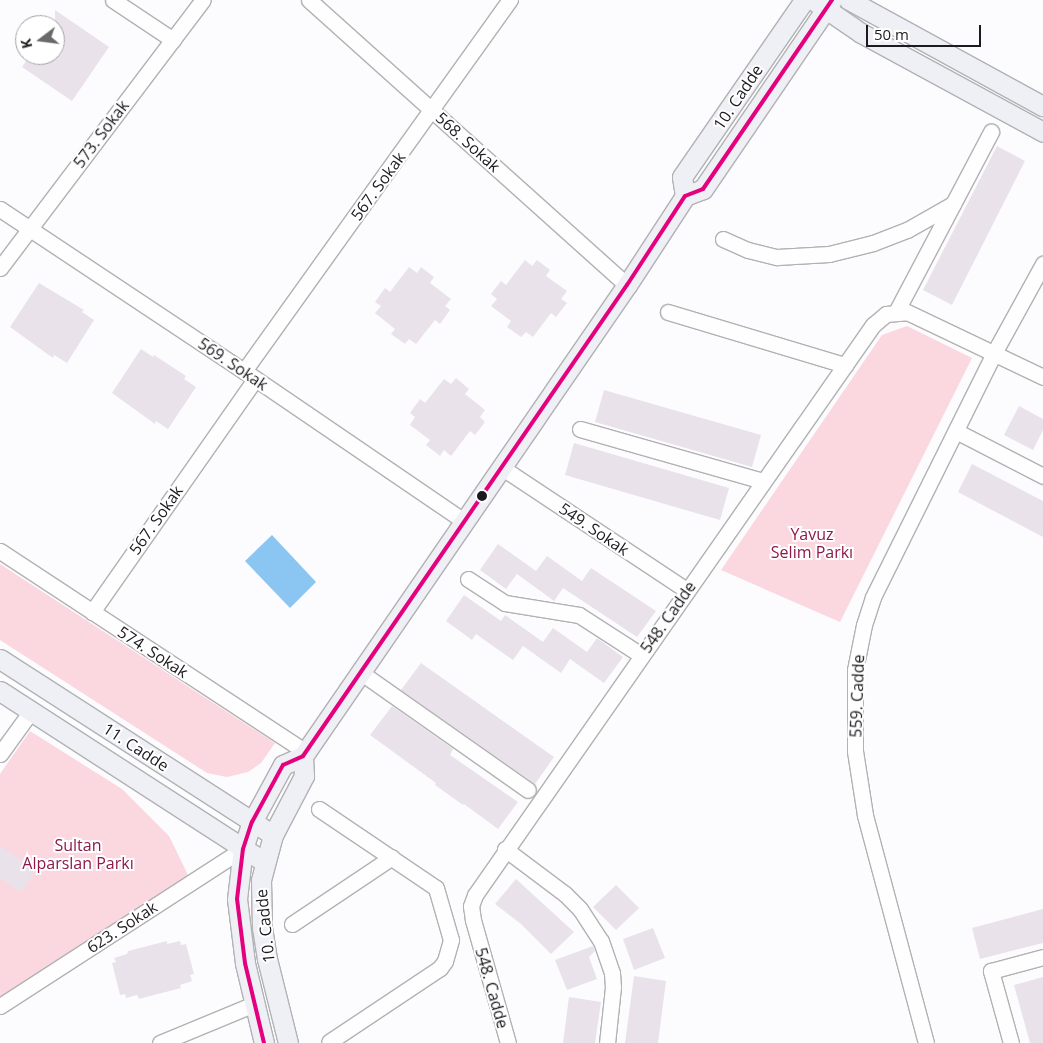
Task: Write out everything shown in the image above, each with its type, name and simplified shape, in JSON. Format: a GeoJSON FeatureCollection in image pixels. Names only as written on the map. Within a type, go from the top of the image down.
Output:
{"type":"FeatureCollection","features":[{"type":"Feature","properties":{"kind":"main road","name":"10. Cadde"},"geometry":{"type":"LineString","coordinates":[[685,196],[682,177],[804,0]]}},
{"type":"Feature","properties":{"kind":"main road"},"geometry":{"type":"LineString","coordinates":[[849,0],[1043,106]]}},
{"type":"Feature","properties":{"kind":"main road","name":"10. Cadde"},"geometry":{"type":"LineString","coordinates":[[264,1043],[244,963],[238,915],[238,884],[244,849],[252,822],[283,765],[304,754],[685,196],[703,189],[824,3]]}},
{"type":"Feature","properties":{"kind":"main road"},"geometry":{"type":"LineString","coordinates":[[824,3],[861,33],[1043,132]]}},
{"type":"Feature","properties":{"kind":"main road","name":"11. Cadde"},"geometry":{"type":"LineString","coordinates":[[0,659],[273,835]]}},
{"type":"Feature","properties":{"kind":"main road","name":"11. Cadde"},"geometry":{"type":"LineString","coordinates":[[0,691],[264,862]]}},
{"type":"Feature","properties":{"kind":"main road","name":"10. Cadde"},"geometry":{"type":"LineString","coordinates":[[288,1043],[267,958],[262,928],[260,880],[273,835],[304,776],[304,754]]}},
{"type":"Feature","properties":{"kind":"street"},"geometry":{"type":"LineString","coordinates":[[113,0],[173,40]]}},
{"type":"Feature","properties":{"kind":"street","name":"573. Sokak"},"geometry":{"type":"LineString","coordinates":[[0,268],[28,228],[203,0]]}},
{"type":"Feature","properties":{"kind":"street","name":"568. Sokak"},"geometry":{"type":"LineString","coordinates":[[309,0],[626,285]]}},
{"type":"Feature","properties":{"kind":"street","name":"567. Sokak"},"geometry":{"type":"LineString","coordinates":[[92,612],[250,375],[510,0]]}},
{"type":"Feature","properties":{"kind":"street"},"geometry":{"type":"LineString","coordinates":[[991,132],[896,312],[913,314],[1043,377]]}},
{"type":"Feature","properties":{"kind":"street"},"geometry":{"type":"LineString","coordinates":[[723,239],[748,250],[777,257],[829,254],[851,250],[907,230],[953,204]]}},
{"type":"Feature","properties":{"kind":"street","name":"569. Sokak"},"geometry":{"type":"LineString","coordinates":[[0,210],[250,375],[464,521]]}},
{"type":"Feature","properties":{"kind":"street","name":"559. Cadde"},"geometry":{"type":"LineString","coordinates":[[926,1043],[865,815],[855,751],[854,695],[858,650],[870,606],[994,353],[1043,264]]}},
{"type":"Feature","properties":{"kind":"street"},"geometry":{"type":"LineString","coordinates":[[668,312],[845,365]]}},
{"type":"Feature","properties":{"kind":"street","name":"548. Cadde"},"geometry":{"type":"LineString","coordinates":[[508,1043],[476,933],[472,913],[474,895],[686,590],[879,318],[896,312]]}},
{"type":"Feature","properties":{"kind":"street"},"geometry":{"type":"LineString","coordinates":[[580,429],[763,481]]}},
{"type":"Feature","properties":{"kind":"street"},"geometry":{"type":"LineString","coordinates":[[956,431],[1043,476]]}},
{"type":"Feature","properties":{"kind":"street","name":"549. Sokak"},"geometry":{"type":"LineString","coordinates":[[501,467],[686,590]]}},
{"type":"Feature","properties":{"kind":"street","name":"574. Sokak"},"geometry":{"type":"LineString","coordinates":[[0,551],[304,754]]}},
{"type":"Feature","properties":{"kind":"street"},"geometry":{"type":"LineString","coordinates":[[468,579],[505,603],[579,615],[642,654]]}},
{"type":"Feature","properties":{"kind":"street"},"geometry":{"type":"LineString","coordinates":[[360,672],[528,790]]}},
{"type":"Feature","properties":{"kind":"street"},"geometry":{"type":"LineString","coordinates":[[0,754],[31,711]]}},
{"type":"Feature","properties":{"kind":"street"},"geometry":{"type":"LineString","coordinates":[[319,809],[436,888],[451,940],[445,961],[440,968],[329,1042]]}},
{"type":"Feature","properties":{"kind":"street","name":"623. Sokak"},"geometry":{"type":"LineString","coordinates":[[0,1006],[244,849]]}},
{"type":"Feature","properties":{"kind":"street"},"geometry":{"type":"LineString","coordinates":[[505,850],[565,894],[580,909],[601,941],[612,973],[614,987],[607,1043]]}},
{"type":"Feature","properties":{"kind":"street"},"geometry":{"type":"LineString","coordinates":[[292,924],[392,857]]}},
{"type":"Feature","properties":{"kind":"street"},"geometry":{"type":"LineString","coordinates":[[451,940],[476,933]]}},
{"type":"Feature","properties":{"kind":"street"},"geometry":{"type":"LineString","coordinates":[[1010,1043],[991,971],[1043,957]]}},
{"type":"Feature","properties":{"kind":"street"},"geometry":{"type":"LineString","coordinates":[[160,1043],[254,1004]]}},
{"type":"Feature","properties":{"kind":"green space","name":"Yavuz Selim Parkı"},"geometry":{"type":"Polygon","coordinates":[[[907,326],[972,358],[840,622],[721,570],[882,335],[907,326]]]}},
{"type":"Feature","properties":{"kind":"green space"},"geometry":{"type":"Polygon","coordinates":[[[0,564],[275,743],[261,763],[248,772],[227,777],[207,773],[0,640],[0,564]]]}},
{"type":"Feature","properties":{"kind":"green space","name":"Sultan Alparslan Parkı"},"geometry":{"type":"Polygon","coordinates":[[[30,731],[122,789],[169,836],[188,875],[0,997],[0,774],[30,731]]]}},
{"type":"Feature","properties":{"kind":"water"},"geometry":{"type":"Polygon","coordinates":[[[272,535],[316,582],[290,608],[245,561],[272,535]]]}},
{"type":"Feature","properties":{"kind":"building"},"geometry":{"type":"Polygon","coordinates":[[[55,10],[62,15],[55,15],[55,10]]]}},
{"type":"Feature","properties":{"kind":"building"},"geometry":{"type":"Polygon","coordinates":[[[65,17],[109,47],[72,101],[22,67],[23,65],[65,65],[65,17]]]}},
{"type":"Feature","properties":{"kind":"building"},"geometry":{"type":"Polygon","coordinates":[[[997,146],[1025,161],[952,305],[923,290],[997,146]]]}},
{"type":"Feature","properties":{"kind":"building"},"geometry":{"type":"Polygon","coordinates":[[[525,260],[532,266],[537,260],[550,270],[546,276],[567,291],[561,299],[567,303],[556,317],[551,313],[533,337],[526,332],[521,337],[507,327],[511,321],[491,306],[497,299],[491,294],[501,281],[506,285],[525,260]]]}},
{"type":"Feature","properties":{"kind":"building"},"geometry":{"type":"Polygon","coordinates":[[[409,267],[417,273],[421,267],[434,277],[430,283],[451,299],[445,306],[450,310],[440,324],[435,320],[416,344],[409,339],[405,344],[391,334],[395,329],[375,313],[381,306],[375,302],[385,288],[390,292],[409,267]]]}},
{"type":"Feature","properties":{"kind":"building"},"geometry":{"type":"Polygon","coordinates":[[[39,283],[84,310],[82,312],[94,320],[67,363],[54,355],[53,358],[10,327],[39,283]]]}},
{"type":"Feature","properties":{"kind":"building"},"geometry":{"type":"Polygon","coordinates":[[[141,349],[153,357],[154,355],[186,376],[184,379],[196,387],[168,429],[156,421],[155,424],[112,393],[141,349]]]}},
{"type":"Feature","properties":{"kind":"building"},"geometry":{"type":"Polygon","coordinates":[[[456,378],[469,389],[465,394],[485,410],[480,417],[485,422],[475,435],[470,431],[451,456],[444,450],[440,456],[426,445],[430,440],[410,425],[415,417],[410,413],[420,399],[425,403],[444,379],[451,384],[456,378]]]}},
{"type":"Feature","properties":{"kind":"building"},"geometry":{"type":"Polygon","coordinates":[[[604,390],[761,435],[752,467],[595,422],[604,390]]]}},
{"type":"Feature","properties":{"kind":"building"},"geometry":{"type":"Polygon","coordinates":[[[1019,406],[1043,419],[1043,430],[1033,450],[1004,435],[1019,406]]]}},
{"type":"Feature","properties":{"kind":"building"},"geometry":{"type":"Polygon","coordinates":[[[574,443],[729,488],[720,520],[565,475],[574,443]]]}},
{"type":"Feature","properties":{"kind":"building"},"geometry":{"type":"Polygon","coordinates":[[[972,464],[1043,501],[1043,537],[958,492],[972,464]]]}},
{"type":"Feature","properties":{"kind":"building"},"geometry":{"type":"Polygon","coordinates":[[[498,544],[536,571],[547,556],[582,581],[591,568],[656,611],[637,637],[563,588],[554,601],[517,574],[506,589],[480,570],[498,544]]]}},
{"type":"Feature","properties":{"kind":"building"},"geometry":{"type":"Polygon","coordinates":[[[464,595],[501,621],[505,615],[543,642],[553,628],[587,652],[597,638],[623,657],[604,683],[570,659],[561,673],[523,646],[513,660],[476,634],[472,640],[446,621],[464,595]]]}},
{"type":"Feature","properties":{"kind":"building"},"geometry":{"type":"Polygon","coordinates":[[[421,663],[554,757],[535,784],[401,690],[421,663]]]}},
{"type":"Feature","properties":{"kind":"building"},"geometry":{"type":"Polygon","coordinates":[[[392,706],[453,749],[450,755],[518,802],[498,829],[435,785],[436,783],[370,735],[392,706]]]}},
{"type":"Feature","properties":{"kind":"building"},"geometry":{"type":"Polygon","coordinates":[[[0,846],[36,870],[21,892],[0,878],[0,846]]]}},
{"type":"Feature","properties":{"kind":"building"},"geometry":{"type":"Polygon","coordinates":[[[516,879],[574,932],[551,954],[521,924],[495,904],[516,879]]]}},
{"type":"Feature","properties":{"kind":"building"},"geometry":{"type":"Polygon","coordinates":[[[616,885],[639,908],[616,930],[593,907],[616,885]]]}},
{"type":"Feature","properties":{"kind":"building"},"geometry":{"type":"Polygon","coordinates":[[[1043,909],[1043,943],[980,959],[972,928],[1043,909]]]}},
{"type":"Feature","properties":{"kind":"building"},"geometry":{"type":"Polygon","coordinates":[[[653,928],[665,958],[634,970],[623,939],[653,928]]]}},
{"type":"Feature","properties":{"kind":"building"},"geometry":{"type":"Polygon","coordinates":[[[167,941],[167,944],[180,941],[181,945],[186,944],[194,974],[190,975],[192,981],[180,985],[181,988],[139,999],[137,995],[126,998],[125,994],[120,995],[112,963],[116,962],[114,958],[127,954],[128,951],[167,941]]]}},
{"type":"Feature","properties":{"kind":"building"},"geometry":{"type":"Polygon","coordinates":[[[593,946],[595,951],[589,957],[597,979],[567,990],[555,960],[593,946]]]}},
{"type":"Feature","properties":{"kind":"building"},"geometry":{"type":"Polygon","coordinates":[[[634,976],[666,981],[658,1043],[625,1043],[634,976]]]}},
{"type":"Feature","properties":{"kind":"building"},"geometry":{"type":"Polygon","coordinates":[[[1043,977],[1043,1043],[1030,1043],[1014,985],[1043,977]]]}},
{"type":"Feature","properties":{"kind":"building"},"geometry":{"type":"Polygon","coordinates":[[[569,997],[601,1002],[595,1043],[563,1043],[569,997]]]}},
{"type":"Feature","properties":{"kind":"transit line"},"geometry":{"type":"LineString","coordinates":[[264,1043],[245,963],[237,899],[243,849],[252,822],[283,765],[303,756],[627,285],[685,196],[703,189],[832,0]]}}]}
